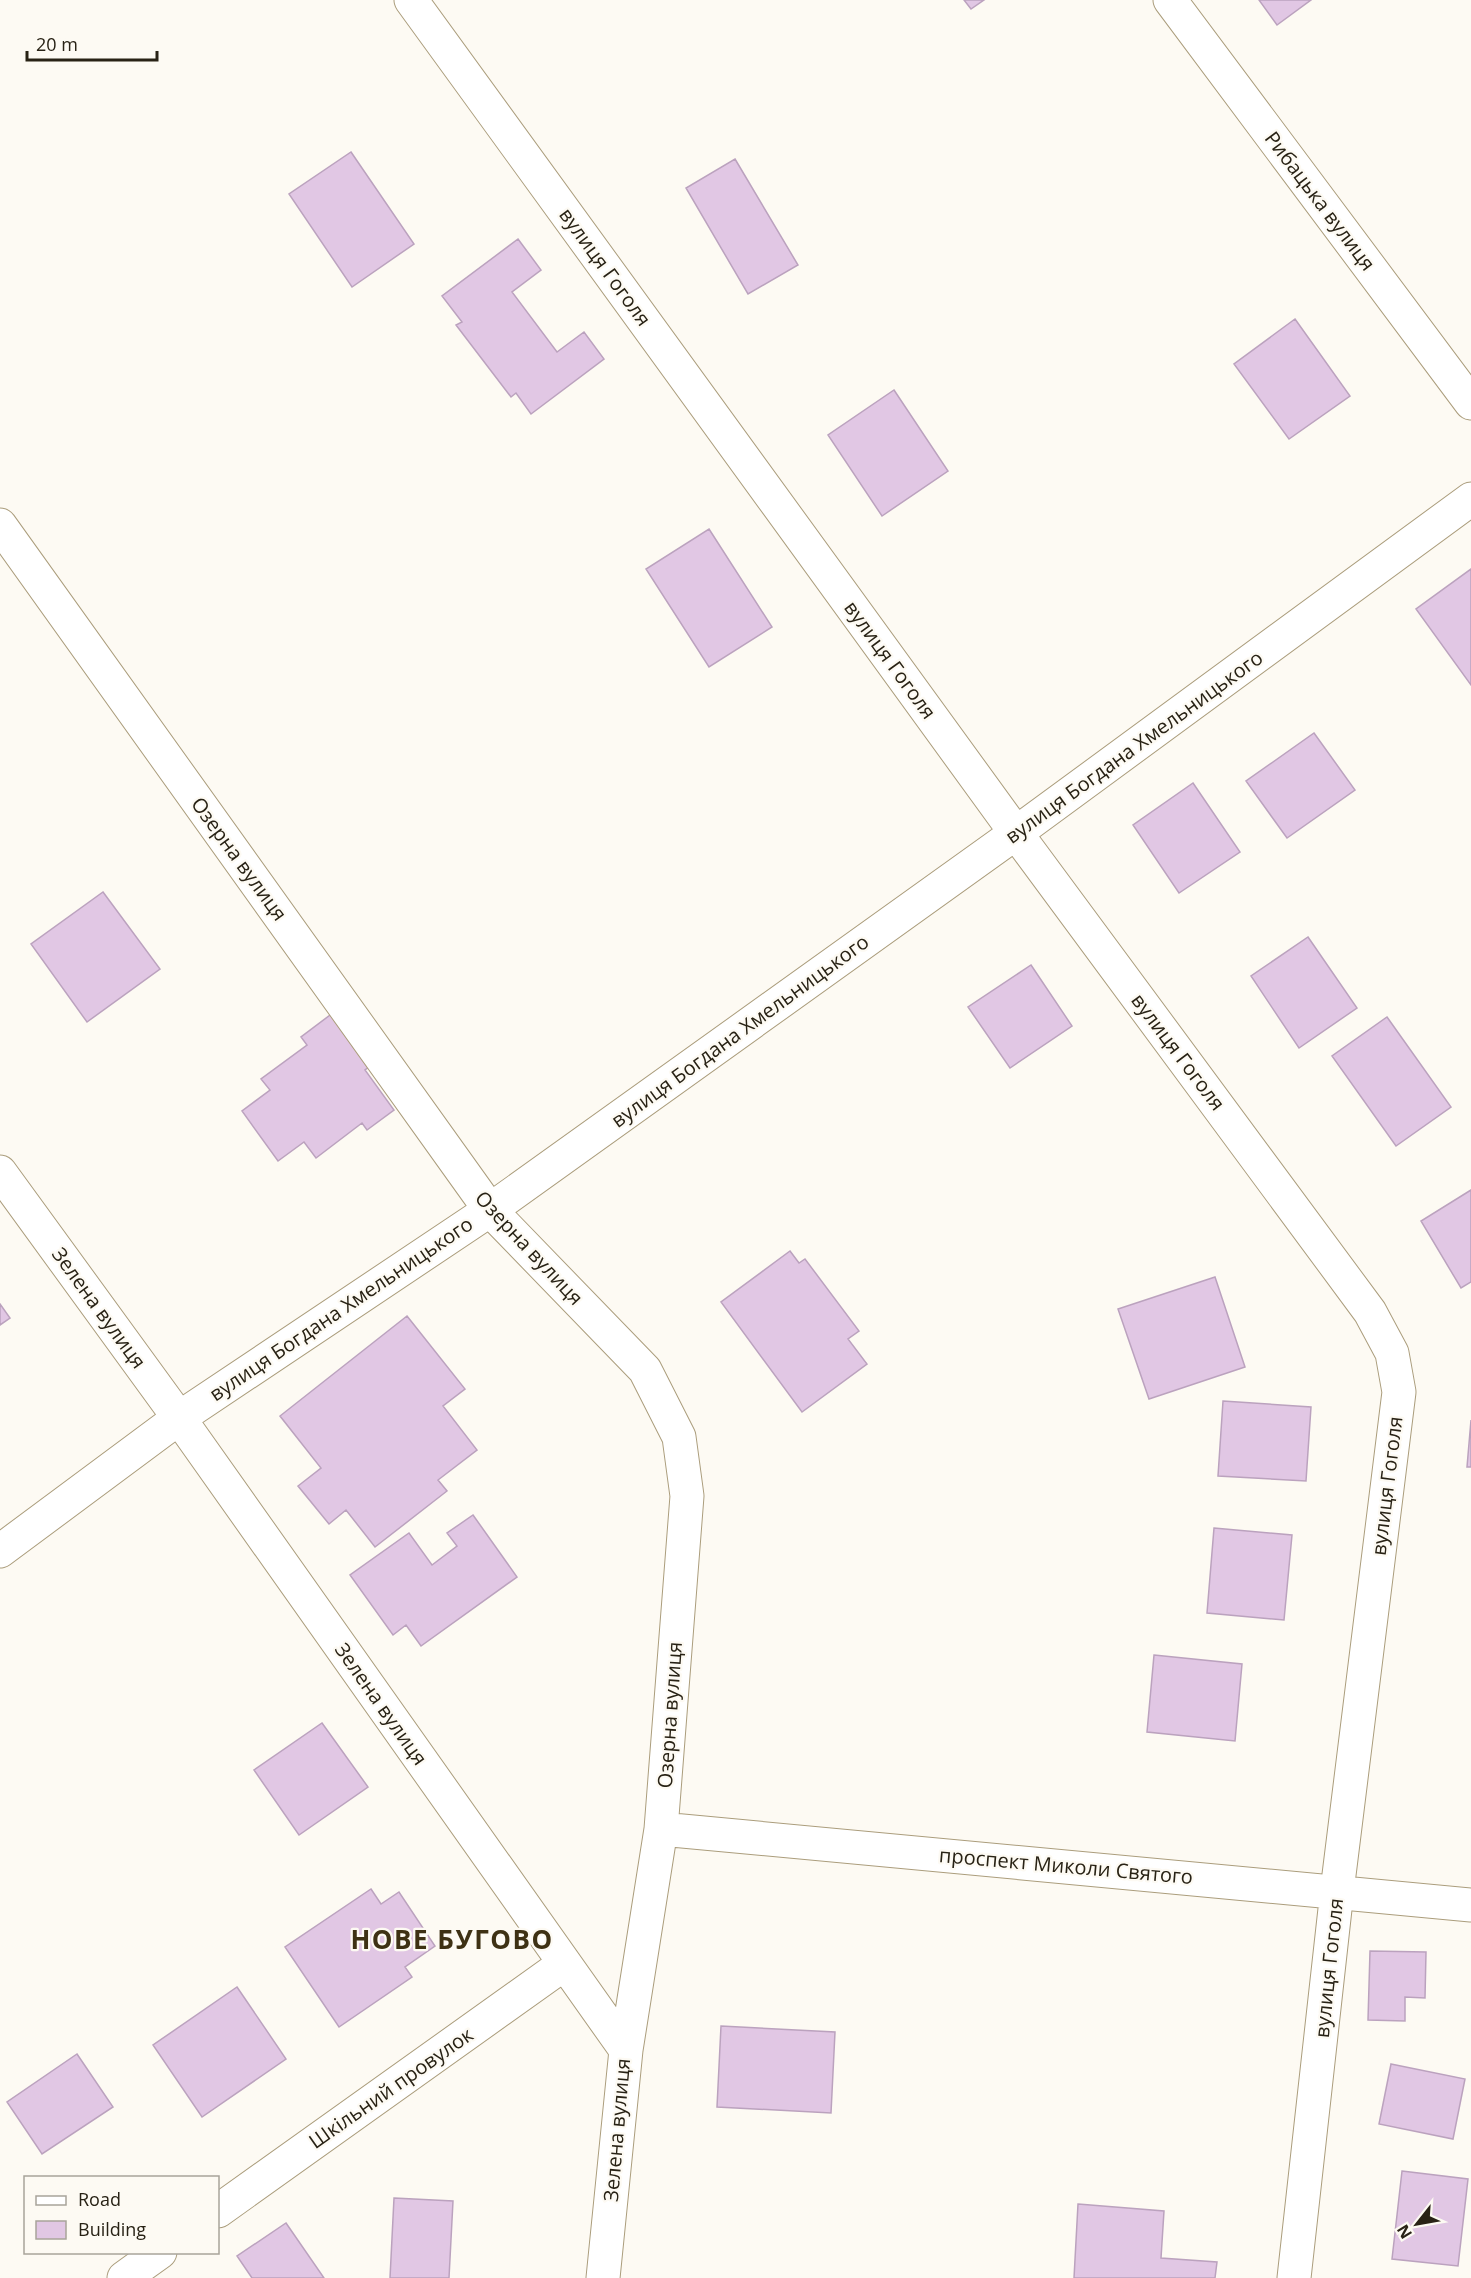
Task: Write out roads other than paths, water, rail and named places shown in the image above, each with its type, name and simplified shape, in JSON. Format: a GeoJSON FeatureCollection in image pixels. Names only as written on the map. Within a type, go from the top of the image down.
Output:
{"type":"FeatureCollection","features":[{"type":"Feature","properties":{"kind":"street","name":"вулиця Гоголя"},"geometry":{"type":"LineString","coordinates":[[411,0],[1016,833],[1370,1312],[1392,1353],[1399,1392],[1337,1891],[1294,2278]]}},
{"type":"Feature","properties":{"kind":"street","name":"Рибацька вулиця"},"geometry":{"type":"LineString","coordinates":[[1170,0],[1471,403]]}},
{"type":"Feature","properties":{"kind":"street","name":"вулиця Богдана Хмельницького"},"geometry":{"type":"LineString","coordinates":[[0,1551],[179,1418],[490,1210],[1016,833],[1471,499]]}},
{"type":"Feature","properties":{"kind":"street","name":"Озерна вулиця"},"geometry":{"type":"LineString","coordinates":[[0,525],[490,1210],[645,1370],[679,1437],[687,1496],[661,1829],[626,2050]]}},
{"type":"Feature","properties":{"kind":"street","name":"Зелена вулиця"},"geometry":{"type":"LineString","coordinates":[[0,1173],[179,1418],[626,2050],[603,2278]]}},
{"type":"Feature","properties":{"kind":"street","name":"проспект Миколи Святого"},"geometry":{"type":"LineString","coordinates":[[661,1829],[1471,1905]]}},
{"type":"Feature","properties":{"kind":"street","name":"Шкільний провулок"},"geometry":{"type":"LineString","coordinates":[[219,2210],[564,1964]]}},
{"type":"Feature","properties":{"kind":"street"},"geometry":{"type":"LineString","coordinates":[[124,2278],[159,2254]]}},
{"type":"Feature","properties":{"kind":"district","name":"НОВЕ БУГОВО"},"geometry":{"type":"Point","coordinates":[452,1940]}}]}
